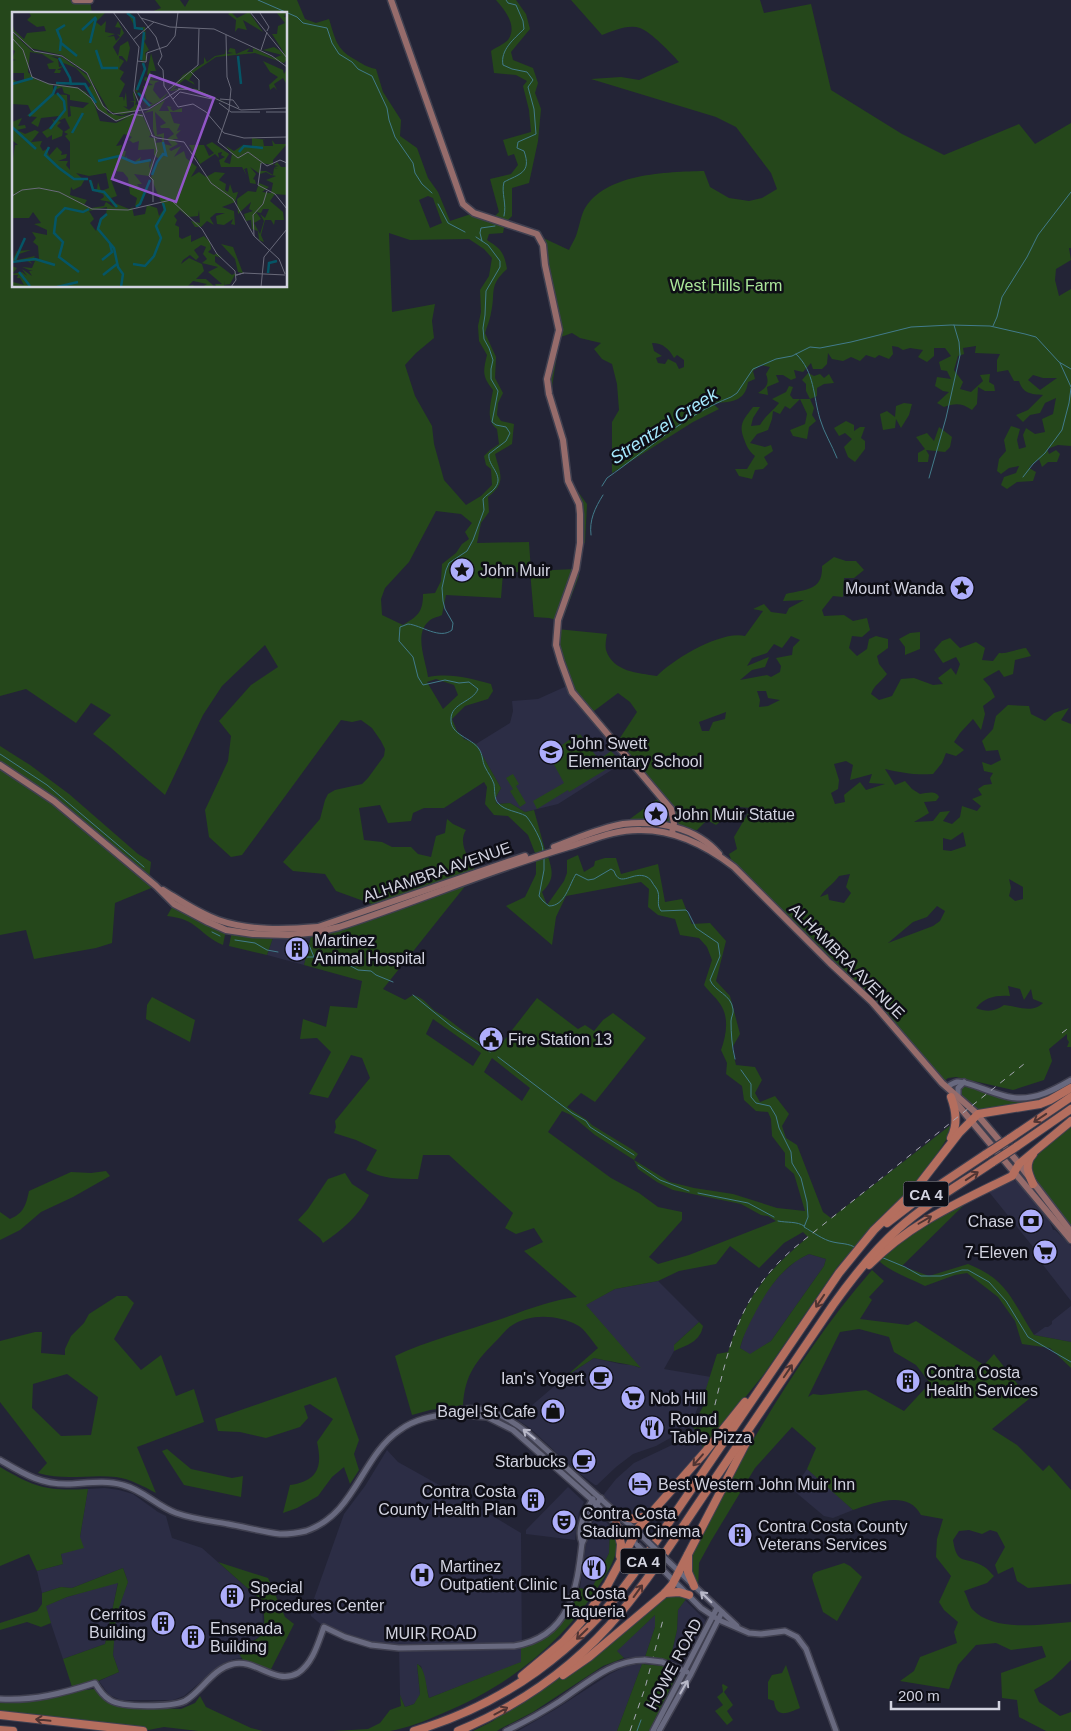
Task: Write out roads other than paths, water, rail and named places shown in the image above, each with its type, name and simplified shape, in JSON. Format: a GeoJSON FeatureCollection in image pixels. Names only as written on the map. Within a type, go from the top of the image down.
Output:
{"type":"FeatureCollection","features":[{"type":"Feature","properties":{"kind":"highway"},"geometry":{"type":"LineString","coordinates":[[869,1238],[914,1191],[944,1152],[978,1114],[1040,1104],[1071,1088]]}},
{"type":"Feature","properties":{"kind":"highway"},"geometry":{"type":"LineString","coordinates":[[944,1152],[956,1122],[954,1096]]}},
{"type":"Feature","properties":{"kind":"highway","name":"CA 4"},"geometry":{"type":"LineString","coordinates":[[414,1731],[484,1704],[520,1683],[554,1659],[579,1638],[634,1575],[848,1262],[869,1238],[911,1205],[1071,1097]]}},
{"type":"Feature","properties":{"kind":"highway","name":"CA 4"},"geometry":{"type":"LineString","coordinates":[[458,1731],[506,1708],[568,1666],[592,1644],[631,1600],[809,1340],[859,1273],[880,1250],[917,1213],[1071,1109]]}},
{"type":"Feature","properties":{"kind":"highway"},"geometry":{"type":"LineString","coordinates":[[880,1250],[923,1221],[1012,1176],[1019,1164],[1038,1146],[1071,1121]]}},
{"type":"Feature","properties":{"kind":"highway"},"geometry":{"type":"LineString","coordinates":[[1034,1184],[1027,1167],[1029,1158],[1038,1146]]}},
{"type":"Feature","properties":{"kind":"highway"},"geometry":{"type":"LineString","coordinates":[[484,1704],[533,1668],[564,1641],[587,1615],[608,1584],[619,1561],[634,1542],[636,1531],[764,1383]]}},
{"type":"Feature","properties":{"kind":"highway"},"geometry":{"type":"LineString","coordinates":[[541,1686],[583,1661],[666,1593],[768,1401]]}},
{"type":"Feature","properties":{"kind":"highway"},"geometry":{"type":"LineString","coordinates":[[621,1516],[634,1519],[649,1515]]}},
{"type":"Feature","properties":{"kind":"highway"},"geometry":{"type":"LineString","coordinates":[[616,1524],[621,1544],[619,1561]]}},
{"type":"Feature","properties":{"kind":"highway"},"geometry":{"type":"LineString","coordinates":[[688,1553],[688,1572],[694,1586]]}},
{"type":"Feature","properties":{"kind":"highway"},"geometry":{"type":"LineString","coordinates":[[666,1593],[679,1592],[689,1595]]}},
{"type":"Feature","properties":{"kind":"highway"},"geometry":{"type":"LineString","coordinates":[[0,1715],[143,1731]]}},
{"type":"Feature","properties":{"kind":"highway"},"geometry":{"type":"LineString","coordinates":[[0,1730],[13,1731]]}},
{"type":"Feature","properties":{"kind":"main road"},"geometry":{"type":"LineString","coordinates":[[75,0],[90,0]]}},
{"type":"Feature","properties":{"kind":"main road"},"geometry":{"type":"LineString","coordinates":[[391,0],[463,204],[474,213],[537,234],[542,242],[559,330],[547,379],[549,394],[563,440],[568,481],[579,504],[580,514],[580,544],[576,569],[558,620],[556,645],[572,692],[671,809],[673,816],[672,830]]}},
{"type":"Feature","properties":{"kind":"main road","name":"ALHAMBRA AVENUE"},"geometry":{"type":"LineString","coordinates":[[0,766],[54,801],[156,886],[217,920],[248,928],[288,930],[318,927],[546,852],[592,833],[623,824],[646,824],[698,836],[712,846],[872,1002],[954,1096],[971,1120],[1071,1240]]}},
{"type":"Feature","properties":{"kind":"main road","name":"ALHAMBRA AVENUE"},"geometry":{"type":"LineString","coordinates":[[954,1096],[978,1114],[1071,1232]]}},
{"type":"Feature","properties":{"kind":"street"},"geometry":{"type":"LineString","coordinates":[[947,1088],[955,1082],[964,1082],[998,1096],[1032,1097],[1048,1093],[1071,1080]]}},
{"type":"Feature","properties":{"kind":"street"},"geometry":{"type":"LineString","coordinates":[[954,1096],[964,1082]]}},
{"type":"Feature","properties":{"kind":"street"},"geometry":{"type":"LineString","coordinates":[[0,1460],[34,1479],[70,1484],[106,1482],[120,1484],[141,1491],[177,1513],[275,1533],[290,1534],[314,1528],[338,1510],[354,1490],[383,1444],[400,1429],[424,1418],[462,1410],[489,1410],[514,1422],[621,1516],[742,1630]]}},
{"type":"Feature","properties":{"kind":"street"},"geometry":{"type":"LineString","coordinates":[[457,1412],[461,1415],[487,1417],[513,1430],[594,1502],[713,1617],[742,1630],[757,1634],[785,1631],[797,1637],[808,1655],[836,1731]]}},
{"type":"Feature","properties":{"kind":"street","name":"MUIR ROAD"},"geometry":{"type":"LineString","coordinates":[[0,1699],[58,1694],[94,1683],[104,1696],[120,1704],[176,1704],[188,1699],[224,1667],[235,1663],[245,1663],[282,1676],[297,1674],[307,1665],[324,1627],[345,1637],[370,1645],[399,1648],[514,1646],[524,1644],[543,1636],[551,1630],[569,1607],[576,1588],[582,1543],[580,1538],[581,1528],[585,1514],[599,1496]]}},
{"type":"Feature","properties":{"kind":"street","name":"HOWE ROAD"},"geometry":{"type":"LineString","coordinates":[[653,1731],[713,1617],[719,1610]]}},
{"type":"Feature","properties":{"kind":"street","name":"HOWE ROAD"},"geometry":{"type":"LineString","coordinates":[[659,1731],[692,1674],[718,1620],[719,1610]]}},
{"type":"Feature","properties":{"kind":"street"},"geometry":{"type":"LineString","coordinates":[[506,1731],[546,1710],[603,1671],[621,1663],[645,1660],[662,1662],[692,1674]]}},
{"type":"Feature","properties":{"kind":"waterway"},"geometry":{"type":"LineString","coordinates":[[258,0],[286,12]]}},
{"type":"Feature","properties":{"kind":"waterway"},"geometry":{"type":"LineString","coordinates":[[504,216],[504,182],[523,172],[526,164],[524,151],[517,148],[518,142],[536,134],[534,109],[528,87],[533,80],[527,72],[503,65],[506,50],[524,29],[523,21],[516,5],[508,3],[506,0]]}},
{"type":"Feature","properties":{"kind":"waterway"},"geometry":{"type":"LineString","coordinates":[[288,13],[297,17],[303,23],[327,28],[332,43],[339,54],[352,62],[358,69],[372,76],[387,108],[395,137],[413,163],[415,173],[422,184],[432,193]]}},
{"type":"Feature","properties":{"kind":"waterway"},"geometry":{"type":"LineString","coordinates":[[993,326],[1002,297],[1027,257],[1038,235],[1071,192]]}},
{"type":"Feature","properties":{"kind":"waterway"},"geometry":{"type":"LineString","coordinates":[[438,204],[448,223],[465,232]]}},
{"type":"Feature","properties":{"kind":"waterway"},"geometry":{"type":"LineString","coordinates":[[482,241],[481,228],[495,226]]}},
{"type":"Feature","properties":{"kind":"waterway"},"geometry":{"type":"LineString","coordinates":[[476,237],[488,245],[500,261],[500,267],[486,291],[483,328],[484,339],[493,360],[491,379],[498,391],[492,422],[506,427],[510,433],[506,441],[489,454],[490,463],[497,475],[498,483],[483,499],[484,510],[473,540],[467,551],[449,563],[446,570],[442,588],[443,601],[453,623],[452,630],[447,633],[436,633],[408,624],[400,627],[399,641],[413,657],[418,677],[423,685],[445,680],[459,683],[469,682],[478,689],[472,697],[455,709],[451,719],[454,729],[479,749],[485,767],[494,784],[497,801],[504,808],[526,816],[537,833],[543,851]]}},
{"type":"Feature","properties":{"kind":"waterway"},"geometry":{"type":"LineString","coordinates":[[929,478],[946,418],[960,355],[959,342],[954,325]]}},
{"type":"Feature","properties":{"kind":"waterway","name":"Strentzel Creek"},"geometry":{"type":"LineString","coordinates":[[602,486],[607,478],[682,423],[737,393],[753,369],[776,359],[792,356],[810,347],[820,348],[851,342],[911,327],[990,326],[1036,337],[1059,362],[1071,369]]}},
{"type":"Feature","properties":{"kind":"waterway"},"geometry":{"type":"LineString","coordinates":[[796,354],[810,376],[822,424],[837,458]]}},
{"type":"Feature","properties":{"kind":"waterway"},"geometry":{"type":"LineString","coordinates":[[1060,363],[1071,387]]}},
{"type":"Feature","properties":{"kind":"waterway"},"geometry":{"type":"LineString","coordinates":[[1023,477],[1045,453],[1062,430],[1071,388]]}},
{"type":"Feature","properties":{"kind":"waterway","name":"Strentzel Creek"},"geometry":{"type":"LineString","coordinates":[[591,535],[593,514],[603,495]]}},
{"type":"Feature","properties":{"kind":"waterway"},"geometry":{"type":"LineString","coordinates":[[0,754],[47,785],[144,867]]}},
{"type":"Feature","properties":{"kind":"waterway"},"geometry":{"type":"LineString","coordinates":[[544,858],[544,870],[539,896],[549,906],[559,903],[563,899],[576,874],[588,880],[594,879],[611,869],[620,879],[642,875],[650,879],[657,889],[661,911],[686,910],[696,928],[718,943],[720,956],[710,980],[732,1004],[731,1035],[735,1059]]}},
{"type":"Feature","properties":{"kind":"waterway"},"geometry":{"type":"LineString","coordinates":[[212,932],[220,936]]}},
{"type":"Feature","properties":{"kind":"waterway"},"geometry":{"type":"LineString","coordinates":[[235,940],[255,943],[267,950],[278,952]]}},
{"type":"Feature","properties":{"kind":"waterway"},"geometry":{"type":"LineString","coordinates":[[305,941],[309,945],[314,957]]}},
{"type":"Feature","properties":{"kind":"waterway"},"geometry":{"type":"LineString","coordinates":[[305,957],[314,957],[328,962],[349,965],[358,970],[371,971],[393,982]]}},
{"type":"Feature","properties":{"kind":"waterway"},"geometry":{"type":"LineString","coordinates":[[413,995],[451,1026],[490,1052]]}},
{"type":"Feature","properties":{"kind":"waterway"},"geometry":{"type":"LineString","coordinates":[[498,1057],[572,1113],[586,1121],[590,1127],[634,1155]]}},
{"type":"Feature","properties":{"kind":"waterway"},"geometry":{"type":"LineString","coordinates":[[741,1070],[751,1084],[751,1097],[756,1103],[770,1106],[791,1152],[792,1163],[801,1178],[807,1202],[808,1217],[804,1227],[826,1240],[848,1244],[856,1248]]}},
{"type":"Feature","properties":{"kind":"waterway"},"geometry":{"type":"LineString","coordinates":[[638,1165],[660,1180],[689,1191]]}},
{"type":"Feature","properties":{"kind":"waterway"},"geometry":{"type":"LineString","coordinates":[[698,1193],[748,1203],[774,1217]]}},
{"type":"Feature","properties":{"kind":"waterway"},"geometry":{"type":"LineString","coordinates":[[778,1221],[804,1226]]}},
{"type":"Feature","properties":{"kind":"waterway"},"geometry":{"type":"LineString","coordinates":[[881,1257],[921,1276],[941,1276],[968,1270],[989,1282],[1006,1301],[1028,1337],[1071,1362]]}},
{"type":"Feature","properties":{"kind":"waterway"},"geometry":{"type":"LineString","coordinates":[[637,1731],[641,1720]]}},
{"type":"Feature","properties":{"kind":"railway"},"geometry":{"type":"LineString","coordinates":[[1062,1033],[1071,1026]]}},
{"type":"Feature","properties":{"kind":"railway"},"geometry":{"type":"LineString","coordinates":[[712,1417],[730,1346],[738,1325],[747,1305],[775,1266],[794,1248],[1024,1064]]}},
{"type":"Feature","properties":{"kind":"railway"},"geometry":{"type":"LineString","coordinates":[[630,1731],[645,1688],[664,1616]]}},
{"type":"Feature","properties":{"kind":"place","name":"John Muir"},"geometry":{"type":"Point","coordinates":[462,570]}},
{"type":"Feature","properties":{"kind":"place","name":"Mount Wanda"},"geometry":{"type":"Point","coordinates":[962,588]}},
{"type":"Feature","properties":{"kind":"place","name":"John Swett Elementary School"},"geometry":{"type":"Point","coordinates":[551,752]}},
{"type":"Feature","properties":{"kind":"place","name":"John Muir Statue"},"geometry":{"type":"Point","coordinates":[656,814]}},
{"type":"Feature","properties":{"kind":"place","name":"Martinez Animal Hospital"},"geometry":{"type":"Point","coordinates":[297,949]}},
{"type":"Feature","properties":{"kind":"place","name":"Fire Station 13"},"geometry":{"type":"Point","coordinates":[491,1039]}},
{"type":"Feature","properties":{"kind":"place","name":"Chase"},"geometry":{"type":"Point","coordinates":[1031,1221]}},
{"type":"Feature","properties":{"kind":"place","name":"7-Eleven"},"geometry":{"type":"Point","coordinates":[1045,1252]}},
{"type":"Feature","properties":{"kind":"place","name":"Ian's Yogert"},"geometry":{"type":"Point","coordinates":[601,1378]}},
{"type":"Feature","properties":{"kind":"place","name":"Contra Costa Health Services"},"geometry":{"type":"Point","coordinates":[908,1381]}},
{"type":"Feature","properties":{"kind":"place","name":"Nob Hill"},"geometry":{"type":"Point","coordinates":[633,1398]}},
{"type":"Feature","properties":{"kind":"place","name":"Bagel St Cafe"},"geometry":{"type":"Point","coordinates":[553,1411]}},
{"type":"Feature","properties":{"kind":"place","name":"Round Table Pizza"},"geometry":{"type":"Point","coordinates":[652,1428]}},
{"type":"Feature","properties":{"kind":"place","name":"Starbucks"},"geometry":{"type":"Point","coordinates":[584,1461]}},
{"type":"Feature","properties":{"kind":"place","name":"Best Western John Muir Inn"},"geometry":{"type":"Point","coordinates":[640,1484]}},
{"type":"Feature","properties":{"kind":"place","name":"Contra Costa County Health Plan"},"geometry":{"type":"Point","coordinates":[533,1500]}},
{"type":"Feature","properties":{"kind":"place","name":"Contra Costa Stadium Cinema"},"geometry":{"type":"Point","coordinates":[564,1522]}},
{"type":"Feature","properties":{"kind":"place","name":"Contra Costa County Veterans Services"},"geometry":{"type":"Point","coordinates":[740,1535]}},
{"type":"Feature","properties":{"kind":"place","name":"La Costa Taqueria"},"geometry":{"type":"Point","coordinates":[594,1568]}},
{"type":"Feature","properties":{"kind":"place","name":"Martinez Outpatient Clinic"},"geometry":{"type":"Point","coordinates":[422,1575]}},
{"type":"Feature","properties":{"kind":"place","name":"Special Procedures Center"},"geometry":{"type":"Point","coordinates":[232,1596]}},
{"type":"Feature","properties":{"kind":"place","name":"Cerritos Building"},"geometry":{"type":"Point","coordinates":[163,1623]}},
{"type":"Feature","properties":{"kind":"place","name":"Ensenada Building"},"geometry":{"type":"Point","coordinates":[193,1637]}},
{"type":"Feature","properties":{"kind":"park label","name":"West Hills Farm"},"geometry":{"type":"Point","coordinates":[726,285]}}]}
